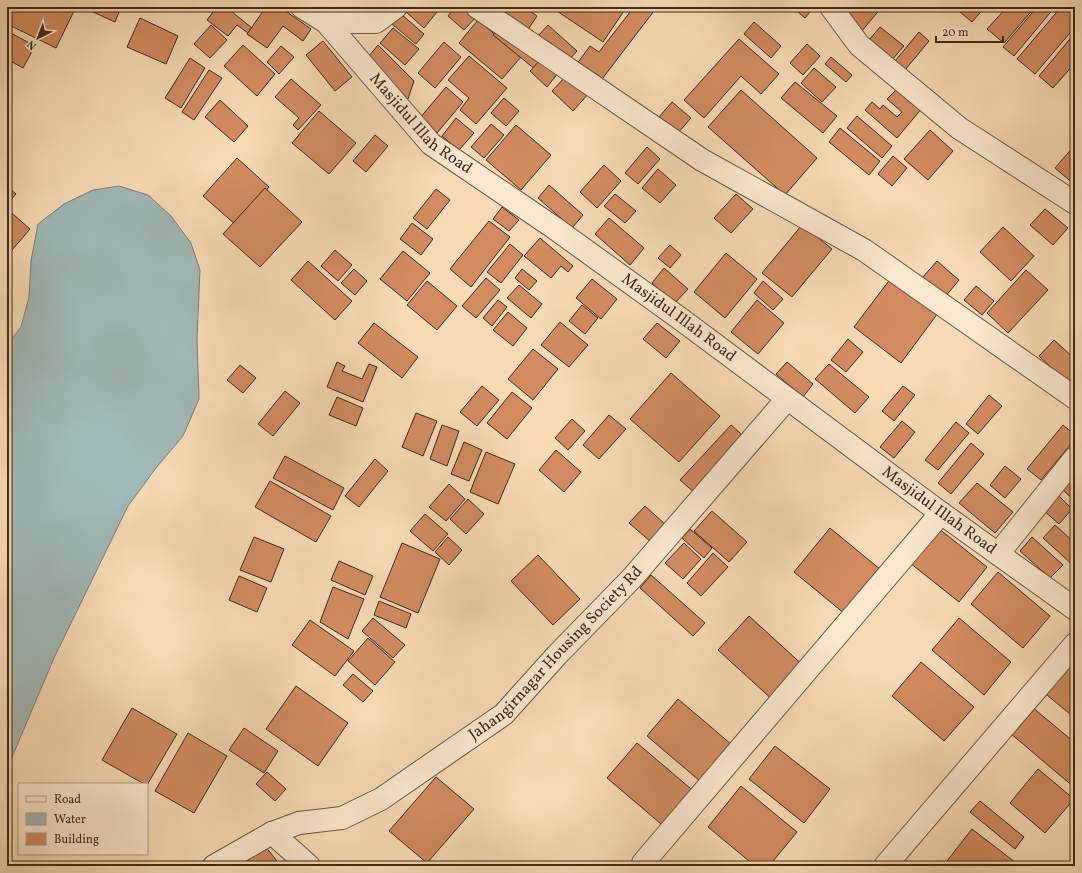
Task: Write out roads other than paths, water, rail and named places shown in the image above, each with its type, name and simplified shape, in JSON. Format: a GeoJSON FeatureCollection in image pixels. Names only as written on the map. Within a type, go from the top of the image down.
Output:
{"type":"FeatureCollection","features":[{"type":"Feature","properties":{"kind":"street","name":"Masjidul Illah Road"},"geometry":{"type":"LineString","coordinates":[[302,7],[326,22],[431,144],[554,227],[941,513],[1075,609]]}},
{"type":"Feature","properties":{"kind":"street"},"geometry":{"type":"LineString","coordinates":[[326,22],[376,22],[396,7]]}},
{"type":"Feature","properties":{"kind":"street"},"geometry":{"type":"LineString","coordinates":[[477,7],[702,160],[864,250],[1075,398]]}},
{"type":"Feature","properties":{"kind":"street"},"geometry":{"type":"LineString","coordinates":[[831,7],[859,45],[959,128],[1075,203]]}},
{"type":"Feature","properties":{"kind":"street","name":"Jahangirnagar Housing Society Rd"},"geometry":{"type":"LineString","coordinates":[[214,866],[272,833],[299,823],[342,818],[381,799],[504,714],[557,655],[632,578],[787,399]]}},
{"type":"Feature","properties":{"kind":"street"},"geometry":{"type":"LineString","coordinates":[[998,554],[1075,458]]}},
{"type":"Feature","properties":{"kind":"street"},"geometry":{"type":"LineString","coordinates":[[646,866],[643,863],[941,513]]}},
{"type":"Feature","properties":{"kind":"street"},"geometry":{"type":"LineString","coordinates":[[884,866],[1075,644]]}},
{"type":"Feature","properties":{"kind":"street"},"geometry":{"type":"LineString","coordinates":[[272,833],[309,866]]}},
{"type":"Feature","properties":{"kind":"water"},"geometry":{"type":"Polygon","coordinates":[[[119,186],[148,195],[171,216],[191,243],[200,270],[197,339],[199,399],[183,436],[156,468],[128,506],[54,658],[7,769],[7,345],[21,327],[29,297],[31,261],[38,224],[64,204],[93,190],[119,186]]]}}]}
